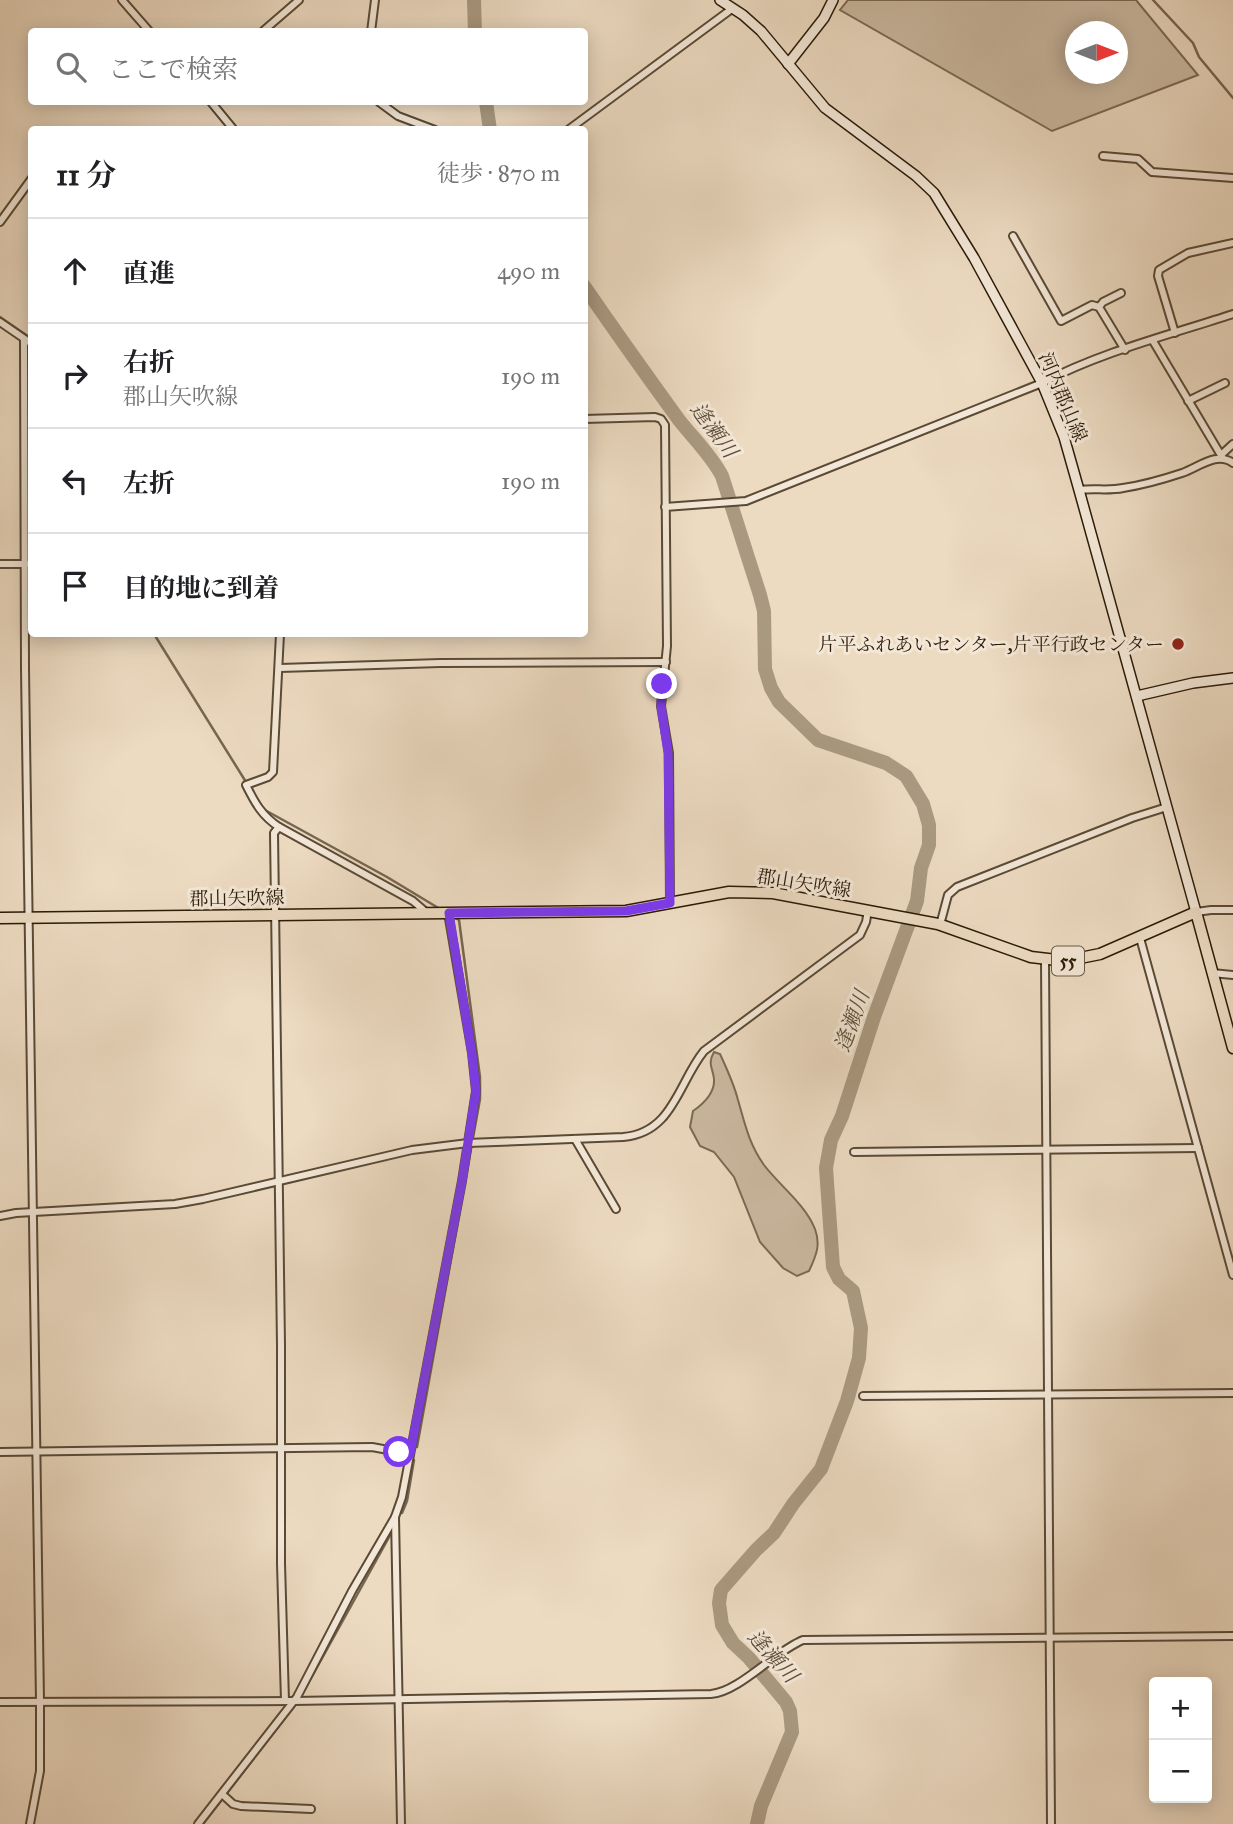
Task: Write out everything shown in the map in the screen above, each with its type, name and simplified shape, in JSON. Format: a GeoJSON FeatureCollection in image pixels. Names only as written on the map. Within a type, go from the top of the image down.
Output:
{"type":"FeatureCollection","features":[{"type":"Feature","properties":{"kind":"main road","name":"河内郡山線"},"geometry":{"type":"LineString","coordinates":[[720,0],[761,31],[825,108],[916,176],[934,193],[974,257],[1042,383],[1064,438],[1196,912]]}},
{"type":"Feature","properties":{"kind":"main road"},"geometry":{"type":"LineString","coordinates":[[788,64],[824,18],[833,0]]}},
{"type":"Feature","properties":{"kind":"main road"},"geometry":{"type":"LineString","coordinates":[[1137,696],[1193,683],[1233,678]]}},
{"type":"Feature","properties":{"kind":"main road","name":"郡山矢吹線"},"geometry":{"type":"LineString","coordinates":[[0,918],[626,911],[720,893],[749,891],[791,895],[939,925],[1045,960],[1075,960],[1140,938],[1196,912]]}},
{"type":"Feature","properties":{"kind":"main road"},"geometry":{"type":"LineString","coordinates":[[1196,912],[1233,1048]]}},
{"type":"Feature","properties":{"kind":"street"},"geometry":{"type":"LineString","coordinates":[[122,0],[146,28]]}},
{"type":"Feature","properties":{"kind":"street"},"geometry":{"type":"LineString","coordinates":[[267,28],[299,0]]}},
{"type":"Feature","properties":{"kind":"street"},"geometry":{"type":"LineString","coordinates":[[372,28],[375,0]]}},
{"type":"Feature","properties":{"kind":"street"},"geometry":{"type":"LineString","coordinates":[[573,126],[733,8]]}},
{"type":"Feature","properties":{"kind":"street"},"geometry":{"type":"LineString","coordinates":[[213,105],[231,126]]}},
{"type":"Feature","properties":{"kind":"street"},"geometry":{"type":"LineString","coordinates":[[383,105],[398,116],[424,126]]}},
{"type":"Feature","properties":{"kind":"street"},"geometry":{"type":"LineString","coordinates":[[1103,156],[1138,159],[1153,172],[1233,178]]}},
{"type":"Feature","properties":{"kind":"street"},"geometry":{"type":"LineString","coordinates":[[0,222],[28,184]]}},
{"type":"Feature","properties":{"kind":"street"},"geometry":{"type":"LineString","coordinates":[[1013,236],[1061,321],[1092,305],[1099,307],[1125,350]]}},
{"type":"Feature","properties":{"kind":"street"},"geometry":{"type":"LineString","coordinates":[[1175,334],[1158,276],[1159,270],[1188,253],[1233,243]]}},
{"type":"Feature","properties":{"kind":"street"},"geometry":{"type":"LineString","coordinates":[[1099,307],[1121,293]]}},
{"type":"Feature","properties":{"kind":"street"},"geometry":{"type":"LineString","coordinates":[[665,507],[746,501],[1042,383],[1055,375],[1233,314]]}},
{"type":"Feature","properties":{"kind":"street"},"geometry":{"type":"LineString","coordinates":[[0,323],[28,342]]}},
{"type":"Feature","properties":{"kind":"street"},"geometry":{"type":"LineString","coordinates":[[24,339],[28,519]]}},
{"type":"Feature","properties":{"kind":"street"},"geometry":{"type":"LineString","coordinates":[[1153,341],[1222,456],[1233,463]]}},
{"type":"Feature","properties":{"kind":"street"},"geometry":{"type":"LineString","coordinates":[[1188,401],[1225,383]]}},
{"type":"Feature","properties":{"kind":"street"},"geometry":{"type":"LineString","coordinates":[[588,419],[655,417],[664,422],[666,662],[661,706],[668,741],[670,903]]}},
{"type":"Feature","properties":{"kind":"street"},"geometry":{"type":"LineString","coordinates":[[1079,490],[1133,486],[1174,475],[1222,456],[1233,444]]}},
{"type":"Feature","properties":{"kind":"street"},"geometry":{"type":"LineString","coordinates":[[0,564],[28,564]]}},
{"type":"Feature","properties":{"kind":"street"},"geometry":{"type":"LineString","coordinates":[[28,590],[25,670],[40,1702],[40,1771],[30,1824]]}},
{"type":"Feature","properties":{"kind":"street"},"geometry":{"type":"LineString","coordinates":[[281,637],[273,772],[268,777],[246,785],[262,814],[279,827],[413,901],[427,913]]}},
{"type":"Feature","properties":{"kind":"street"},"geometry":{"type":"LineString","coordinates":[[280,668],[440,663],[666,662]]}},
{"type":"Feature","properties":{"kind":"street"},"geometry":{"type":"LineString","coordinates":[[939,925],[948,895],[957,887],[1132,818],[1167,807]]}},
{"type":"Feature","properties":{"kind":"street"},"geometry":{"type":"LineString","coordinates":[[279,827],[274,833],[281,1345],[279,1449],[285,1701]]}},
{"type":"Feature","properties":{"kind":"street"},"geometry":{"type":"LineString","coordinates":[[0,1216],[175,1204],[412,1150],[468,1143],[631,1136],[650,1130],[671,1108],[704,1051],[860,935],[868,910]]}},
{"type":"Feature","properties":{"kind":"street"},"geometry":{"type":"LineString","coordinates":[[1196,912],[1233,910]]}},
{"type":"Feature","properties":{"kind":"street"},"geometry":{"type":"LineString","coordinates":[[198,1824],[294,1701],[395,1517],[402,1497],[476,1091],[449,913]]}},
{"type":"Feature","properties":{"kind":"street"},"geometry":{"type":"LineString","coordinates":[[1140,938],[1233,1274]]}},
{"type":"Feature","properties":{"kind":"street"},"geometry":{"type":"LineString","coordinates":[[1045,960],[1051,1824]]}},
{"type":"Feature","properties":{"kind":"street"},"geometry":{"type":"LineString","coordinates":[[1212,974],[1233,975]]}},
{"type":"Feature","properties":{"kind":"street"},"geometry":{"type":"LineString","coordinates":[[575,1139],[616,1209]]}},
{"type":"Feature","properties":{"kind":"street"},"geometry":{"type":"LineString","coordinates":[[854,1152],[1198,1148]]}},
{"type":"Feature","properties":{"kind":"street"},"geometry":{"type":"LineString","coordinates":[[863,1396],[1233,1393]]}},
{"type":"Feature","properties":{"kind":"street"},"geometry":{"type":"LineString","coordinates":[[0,1452],[372,1447],[410,1454]]}},
{"type":"Feature","properties":{"kind":"street"},"geometry":{"type":"LineString","coordinates":[[395,1517],[401,1824]]}},
{"type":"Feature","properties":{"kind":"street"},"geometry":{"type":"LineString","coordinates":[[0,1702],[711,1695],[719,1694],[790,1646],[808,1639],[1233,1636]]}},
{"type":"Feature","properties":{"kind":"street"},"geometry":{"type":"LineString","coordinates":[[222,1794],[233,1804],[241,1806],[311,1809]]}},
{"type":"Feature","properties":{"kind":"shaded area"},"geometry":{"type":"Polygon","coordinates":[[[848,0],[1136,0],[1198,75],[1052,131],[840,10],[848,0]]]}},
{"type":"Feature","properties":{"kind":"shaded area"},"geometry":{"type":"Polygon","coordinates":[[[714,1052],[720,1054],[728,1071],[748,1134],[759,1157],[805,1211],[815,1229],[818,1245],[814,1260],[809,1271],[797,1276],[783,1268],[760,1242],[734,1177],[714,1152],[700,1146],[690,1127],[693,1111],[713,1089],[711,1063],[714,1052]]]}},
{"type":"Feature","properties":{"kind":"waterway","name":"逢瀬川"},"geometry":{"type":"LineString","coordinates":[[474,0],[475,28]]}},
{"type":"Feature","properties":{"kind":"waterway"},"geometry":{"type":"LineString","coordinates":[[1153,0],[1193,43],[1199,57],[1233,98]]}},
{"type":"Feature","properties":{"kind":"waterway","name":"逢瀬川"},"geometry":{"type":"LineString","coordinates":[[486,105],[489,126]]}},
{"type":"Feature","properties":{"kind":"waterway","name":"逢瀬川"},"geometry":{"type":"LineString","coordinates":[[588,292],[722,476],[760,595],[764,611],[765,669],[779,702],[818,740],[886,763],[906,776],[923,804],[929,825],[929,845],[921,868],[917,901],[874,1017],[842,1116],[831,1140],[826,1168],[833,1267],[839,1279],[853,1291],[861,1328],[859,1358],[847,1401],[821,1469],[774,1533],[721,1590],[719,1603],[722,1625],[733,1643],[786,1702],[790,1711],[792,1732],[761,1806],[757,1824]]}},
{"type":"Feature","properties":{"kind":"waterway"},"geometry":{"type":"LineString","coordinates":[[0,317],[28,336]]}},
{"type":"Feature","properties":{"kind":"waterway"},"geometry":{"type":"LineString","coordinates":[[156,637],[246,782]]}},
{"type":"Feature","properties":{"kind":"waterway"},"geometry":{"type":"LineString","coordinates":[[263,809],[440,909]]}},
{"type":"Feature","properties":{"kind":"waterway"},"geometry":{"type":"LineString","coordinates":[[417,1447],[480,1099],[480,1077],[459,920],[455,918]]}},
{"type":"Feature","properties":{"kind":"waterway"},"geometry":{"type":"LineString","coordinates":[[402,1513],[407,1501],[414,1460]]}},
{"type":"Feature","properties":{"kind":"waterway"},"geometry":{"type":"LineString","coordinates":[[305,1689],[393,1530]]}},
{"type":"Feature","properties":{"kind":"waterway"},"geometry":{"type":"LineString","coordinates":[[203,1824],[296,1704]]}},
{"type":"Feature","properties":{"kind":"place","name":"片平ふれあいセンター,片平行政センター"},"geometry":{"type":"Point","coordinates":[1178,644]}},
{"type":"Feature","properties":{"kind":"route"},"geometry":{"type":"LineString","coordinates":[[399,1452],[410,1454],[462,1181],[476,1091],[449,913],[626,911],[670,903],[668,741],[661,706],[662,684]]}}]}
